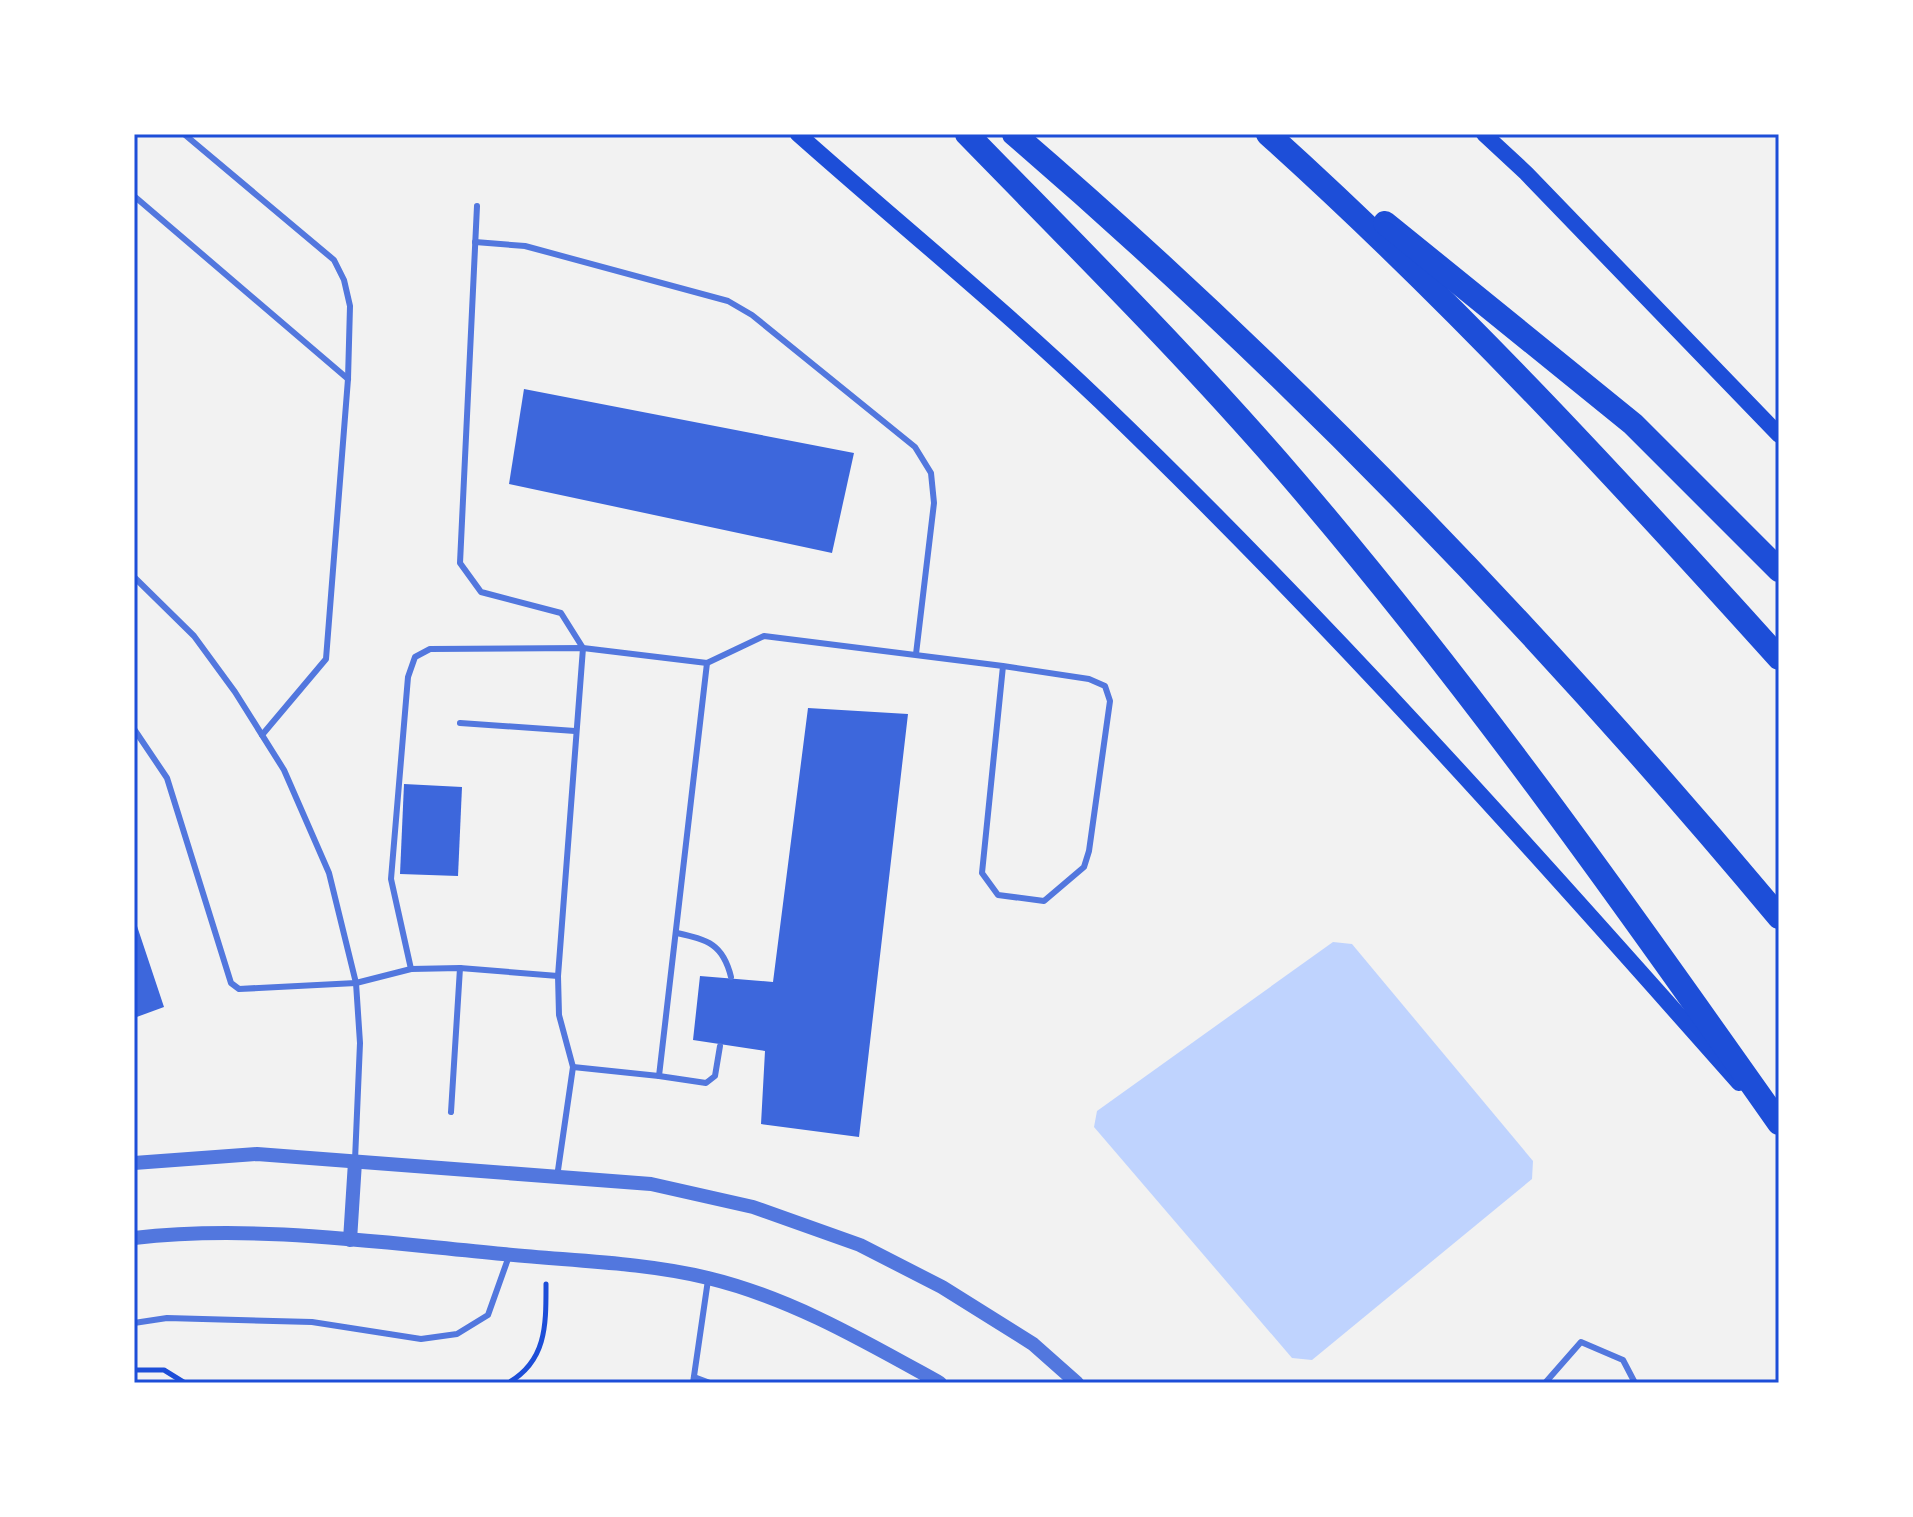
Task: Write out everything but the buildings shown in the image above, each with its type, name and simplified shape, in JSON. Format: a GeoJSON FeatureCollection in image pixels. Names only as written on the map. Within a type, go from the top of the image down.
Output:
{"type":"FeatureCollection","features":[{"type":"Feature","properties":{"kind":"highway"},"geometry":{"type":"LineString","coordinates":[[967,134],[1181,355],[1294,480],[1382,586],[1554,805],[1779,1123]]}},
{"type":"Feature","properties":{"kind":"highway"},"geometry":{"type":"LineString","coordinates":[[1014,134],[1147,249],[1347,440],[1538,641],[1671,787],[1779,917]]}},
{"type":"Feature","properties":{"kind":"highway"},"geometry":{"type":"LineString","coordinates":[[1271,134],[1633,424],[1779,570]]}},
{"type":"Feature","properties":{"kind":"highway"},"geometry":{"type":"LineString","coordinates":[[1271,134],[1483,340],[1630,492],[1779,658]]}},
{"type":"Feature","properties":{"kind":"main road"},"geometry":{"type":"LineString","coordinates":[[798,134],[1099,400],[1304,606],[1600,926],[1779,1129]]}},
{"type":"Feature","properties":{"kind":"main road"},"geometry":{"type":"LineString","coordinates":[[1484,134],[1537,184],[1779,435]]}},
{"type":"Feature","properties":{"kind":"street"},"geometry":{"type":"LineString","coordinates":[[134,1163],[257,1154],[651,1184],[724,1200],[753,1207],[860,1245],[942,1287],[1033,1344],[1077,1383]]}},
{"type":"Feature","properties":{"kind":"street"},"geometry":{"type":"LineString","coordinates":[[350,1240],[355,1162]]}},
{"type":"Feature","properties":{"kind":"street"},"geometry":{"type":"LineString","coordinates":[[134,1238],[253,1235],[350,1240],[708,1278],[842,1329],[940,1383]]}},
{"type":"Feature","properties":{"kind":"lane"},"geometry":{"type":"LineString","coordinates":[[184,134],[334,260],[344,280],[350,306],[348,379],[326,659],[262,735]]}},
{"type":"Feature","properties":{"kind":"lane"},"geometry":{"type":"LineString","coordinates":[[134,196],[348,379]]}},
{"type":"Feature","properties":{"kind":"lane"},"geometry":{"type":"LineString","coordinates":[[477,206],[460,563],[481,592],[561,613],[583,648],[558,976],[559,1015],[573,1067],[557,1177]]}},
{"type":"Feature","properties":{"kind":"lane"},"geometry":{"type":"LineString","coordinates":[[475,242],[525,246],[728,301],[752,315],[915,447],[931,473],[934,503],[916,654]]}},
{"type":"Feature","properties":{"kind":"lane"},"geometry":{"type":"LineString","coordinates":[[134,577],[194,636],[262,735],[284,770],[329,873],[356,983],[360,1043],[355,1162]]}},
{"type":"Feature","properties":{"kind":"lane"},"geometry":{"type":"LineString","coordinates":[[411,969],[391,879],[408,677],[415,657],[430,649],[583,648],[707,663],[764,636],[916,654],[1003,666],[1089,679],[1105,686],[1110,701],[1084,867],[1044,901],[998,895],[982,873],[1003,666]]}},
{"type":"Feature","properties":{"kind":"lane"},"geometry":{"type":"LineString","coordinates":[[659,1076],[707,663]]}},
{"type":"Feature","properties":{"kind":"lane"},"geometry":{"type":"LineString","coordinates":[[460,723],[575,731]]}},
{"type":"Feature","properties":{"kind":"lane"},"geometry":{"type":"LineString","coordinates":[[134,729],[167,778],[231,983],[239,989],[356,983],[411,969],[460,968],[558,976]]}},
{"type":"Feature","properties":{"kind":"lane"},"geometry":{"type":"LineString","coordinates":[[677,933],[704,939],[726,955],[731,977]]}},
{"type":"Feature","properties":{"kind":"lane"},"geometry":{"type":"LineString","coordinates":[[451,1112],[460,968]]}},
{"type":"Feature","properties":{"kind":"lane"},"geometry":{"type":"LineString","coordinates":[[573,1067],[706,1083],[715,1076],[720,1046]]}},
{"type":"Feature","properties":{"kind":"lane"},"geometry":{"type":"LineString","coordinates":[[134,1323],[167,1318],[312,1322],[421,1339],[457,1334],[488,1315],[509,1255]]}},
{"type":"Feature","properties":{"kind":"lane"},"geometry":{"type":"LineString","coordinates":[[708,1278],[693,1380],[710,1383]]}},
{"type":"Feature","properties":{"kind":"lane"},"geometry":{"type":"LineString","coordinates":[[1545,1383],[1581,1342],[1623,1360],[1635,1383]]}},
{"type":"Feature","properties":{"kind":"path"},"geometry":{"type":"LineString","coordinates":[[508,1383],[535,1360],[544,1342],[546,1283]]}},
{"type":"Feature","properties":{"kind":"path"},"geometry":{"type":"LineString","coordinates":[[134,1370],[164,1370],[185,1383]]}},
{"type":"Feature","properties":{"kind":"path"},"geometry":{"type":"LineString","coordinates":[[222,1383],[257,1383]]}},
{"type":"Feature","properties":{"kind":"water"},"geometry":{"type":"Polygon","coordinates":[[[1333,942],[1352,944],[1533,1161],[1532,1179],[1312,1360],[1292,1358],[1094,1127],[1097,1111],[1333,942]]]}}]}
